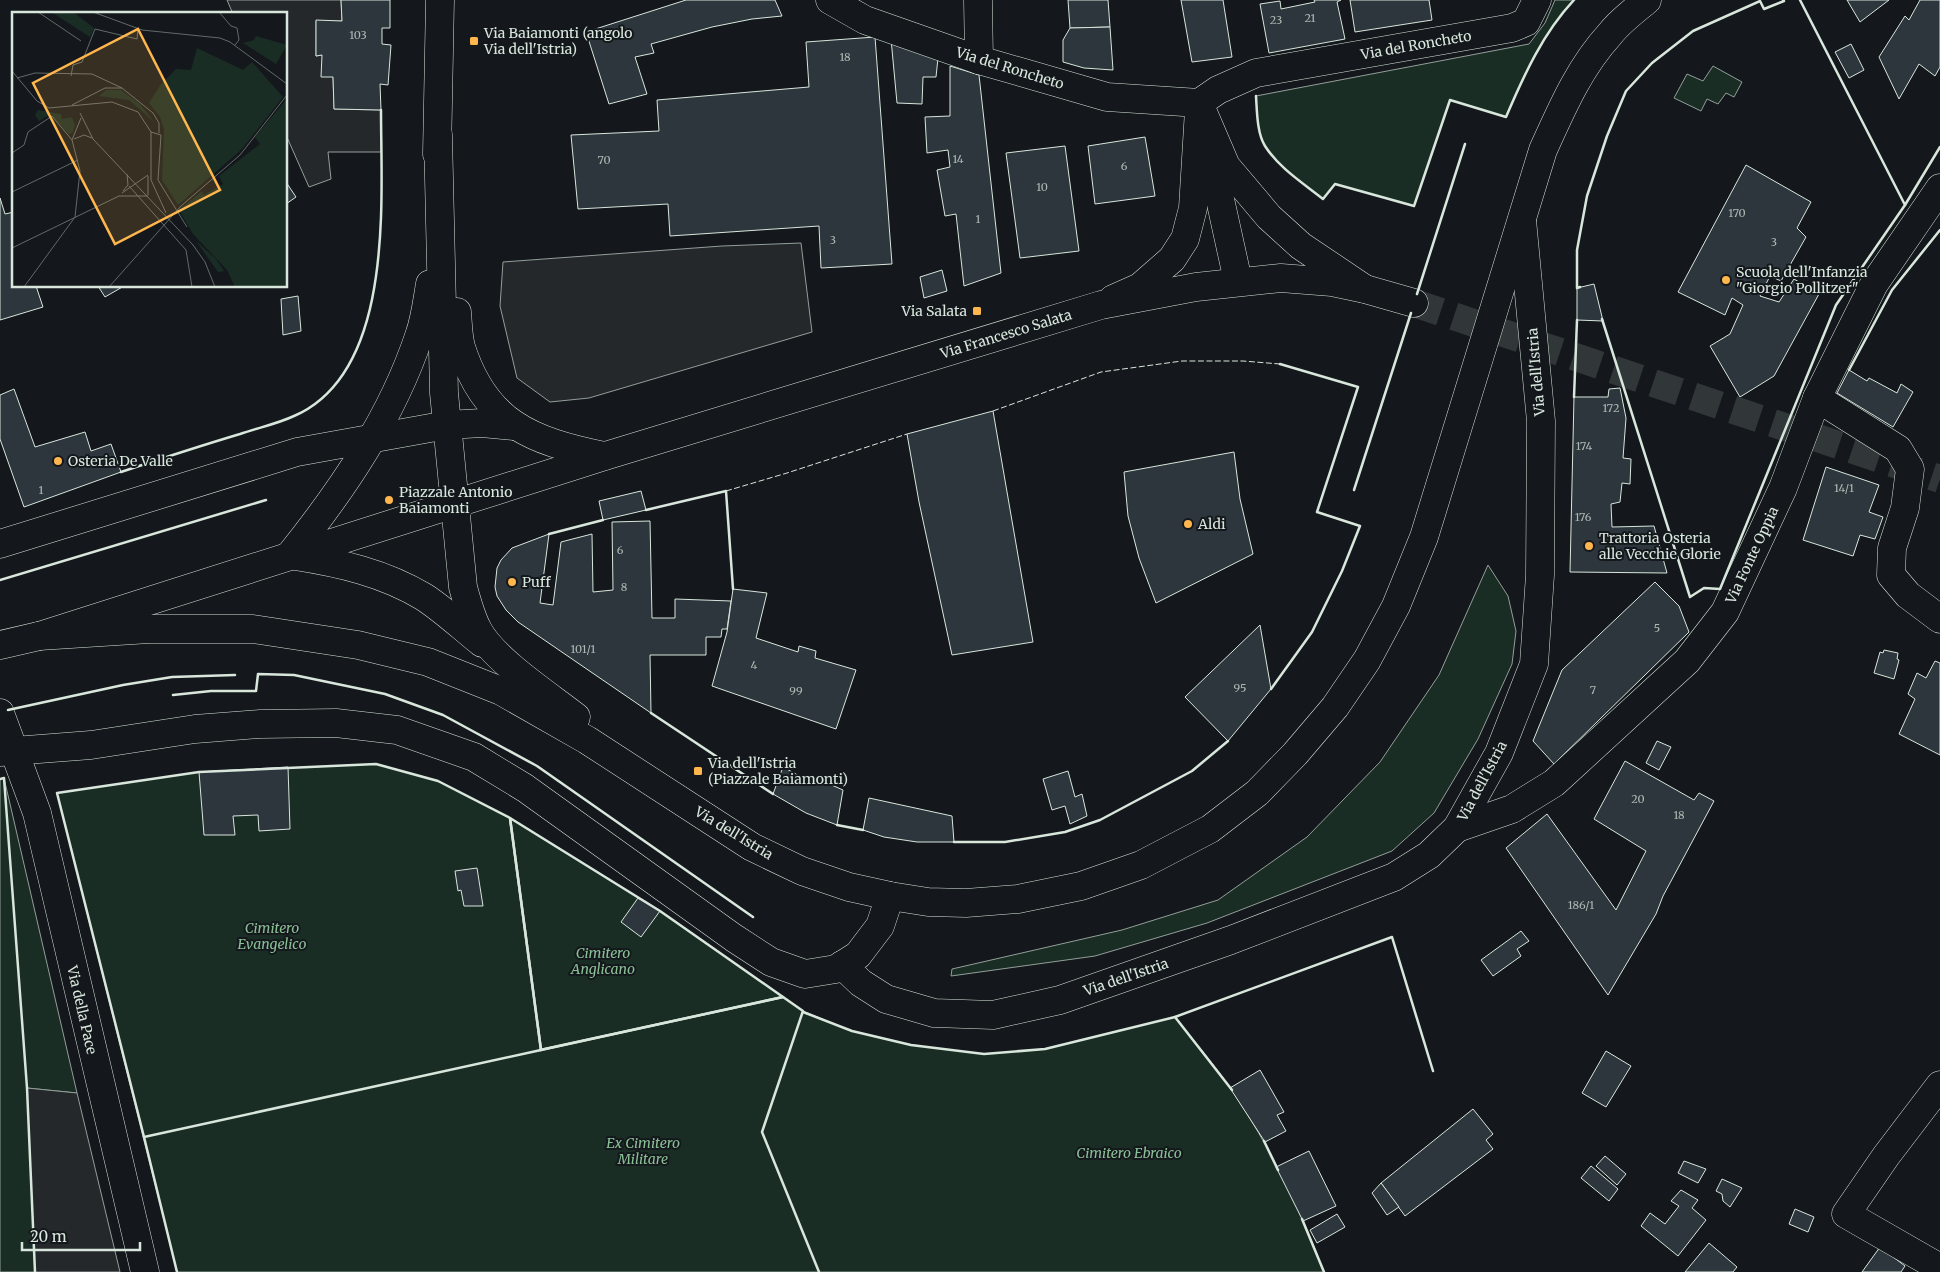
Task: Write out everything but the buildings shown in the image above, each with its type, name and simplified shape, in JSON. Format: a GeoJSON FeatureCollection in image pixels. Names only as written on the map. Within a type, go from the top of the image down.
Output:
{"type":"FeatureCollection","features":[{"type":"Feature","properties":{"kind":"street"},"geometry":{"type":"LineString","coordinates":[[290,555],[315,524],[373,437],[399,386],[422,325],[432,278],[438,135],[440,0]]}},
{"type":"Feature","properties":{"kind":"street","name":"Via del Roncheto"},"geometry":{"type":"LineString","coordinates":[[830,0],[865,20],[979,60],[1107,96],[1199,103],[1218,90],[1256,74],[1512,28],[1526,22],[1537,0]]}},
{"type":"Feature","properties":{"kind":"street"},"geometry":{"type":"LineString","coordinates":[[978,0],[979,60]]}},
{"type":"Feature","properties":{"kind":"street","name":"Via dell'Istria"},"geometry":{"type":"LineString","coordinates":[[679,799],[752,847],[802,871],[849,887],[890,896],[928,902],[966,904],[1018,899],[1081,886],[1141,865],[1210,829],[1257,793],[1295,754],[1335,707],[1367,660],[1396,606],[1424,537],[1544,150],[1568,95],[1588,61],[1611,32],[1646,0]]}},
{"type":"Feature","properties":{"kind":"street"},"geometry":{"type":"LineString","coordinates":[[1199,103],[1238,281]]}},
{"type":"Feature","properties":{"kind":"street"},"geometry":{"type":"LineString","coordinates":[[1199,103],[1226,166],[1269,217],[1300,246],[1365,289]]}},
{"type":"Feature","properties":{"kind":"street"},"geometry":{"type":"LineString","coordinates":[[1102,305],[1140,287],[1172,259],[1185,239],[1193,208],[1199,103]]}},
{"type":"Feature","properties":{"kind":"street"},"geometry":{"type":"LineString","coordinates":[[438,135],[444,393],[463,587],[479,632],[495,653]]}},
{"type":"Feature","properties":{"kind":"street"},"geometry":{"type":"LineString","coordinates":[[438,135],[461,346],[480,389],[493,409],[514,426],[565,448],[605,456]]}},
{"type":"Feature","properties":{"kind":"street","name":"Via Fonte Oppia"},"geometry":{"type":"LineString","coordinates":[[1457,828],[1512,809],[1554,783],[1687,661],[1725,612],[1783,488],[1817,398],[1874,284],[1940,188]]}},
{"type":"Feature","properties":{"kind":"street","name":"Via dell'Istria"},"geometry":{"type":"LineString","coordinates":[[842,965],[861,983],[886,999],[934,1013],[993,1014],[1060,1000],[1231,940],[1394,878],[1429,855],[1457,828],[1499,753],[1534,664],[1540,575],[1540,421],[1522,220]]}},
{"type":"Feature","properties":{"kind":"street","name":"Via Francesco Salata"},"geometry":{"type":"LineString","coordinates":[[605,456],[1102,305],[1196,287],[1238,281],[1282,278],[1332,282],[1414,303]]}},
{"type":"Feature","properties":{"kind":"street"},"geometry":{"type":"LineString","coordinates":[[1817,398],[1898,449],[1910,469],[1905,508],[1892,548],[1891,575],[1908,595],[1940,619]]}},
{"type":"Feature","properties":{"kind":"street"},"geometry":{"type":"LineString","coordinates":[[0,544],[297,452],[447,425],[482,423],[514,426]]}},
{"type":"Feature","properties":{"kind":"street"},"geometry":{"type":"LineString","coordinates":[[0,645],[39,636],[605,456]]}},
{"type":"Feature","properties":{"kind":"street"},"geometry":{"type":"LineString","coordinates":[[290,555],[336,562],[381,576],[424,598],[679,799]]}},
{"type":"Feature","properties":{"kind":"street"},"geometry":{"type":"LineString","coordinates":[[39,636],[149,629],[253,629],[358,645],[419,660],[501,691],[588,740],[679,799]]}},
{"type":"Feature","properties":{"kind":"street","name":"Via della Pace"},"geometry":{"type":"LineString","coordinates":[[0,713],[7,751],[37,813],[144,1272]]}},
{"type":"Feature","properties":{"kind":"street"},"geometry":{"type":"LineString","coordinates":[[7,751],[90,745],[194,729],[260,724],[336,723],[397,730],[474,757],[525,788],[734,938],[771,962],[805,974],[836,969],[858,955],[880,926],[890,896]]}},
{"type":"Feature","properties":{"kind":"street"},"geometry":{"type":"LineString","coordinates":[[1940,1085],[1886,1156],[1846,1214],[1940,1268]]}},
{"type":"Feature","properties":{"kind":"green space"},"geometry":{"type":"Polygon","coordinates":[[[1555,0],[1574,0],[1544,40],[1527,70],[1506,117],[1450,100],[1414,206],[1335,184],[1323,199],[1284,168],[1262,141],[1256,96],[1529,44],[1545,23],[1555,0]]]}},
{"type":"Feature","properties":{"kind":"green space"},"geometry":{"type":"Polygon","coordinates":[[[1713,66],[1742,82],[1734,97],[1726,93],[1718,104],[1707,99],[1701,111],[1674,98],[1687,74],[1703,81],[1713,66]]]}},
{"type":"Feature","properties":{"kind":"green space"},"geometry":{"type":"Polygon","coordinates":[[[1488,565],[1508,596],[1516,631],[1512,664],[1478,739],[1434,813],[1392,851],[1207,923],[1095,956],[951,976],[952,969],[1122,930],[1218,900],[1307,837],[1380,762],[1439,675],[1488,565]]]}},
{"type":"Feature","properties":{"kind":"green space"},"geometry":{"type":"Polygon","coordinates":[[[376,764],[438,781],[510,818],[660,911],[803,1011],[852,1031],[911,1045],[984,1054],[1045,1049],[1175,1017],[1224,1080],[1258,1132],[1305,1224],[1324,1272],[177,1272],[57,793],[199,772],[376,764]]]}},
{"type":"Feature","properties":{"kind":"green space"},"geometry":{"type":"Polygon","coordinates":[[[4,778],[77,1093],[27,1088],[35,1272],[0,1272],[0,779],[4,778]]]}},
{"type":"Feature","properties":{"kind":"shaded area"},"geometry":{"type":"Polygon","coordinates":[[[227,0],[341,0],[342,21],[316,21],[316,56],[322,55],[333,77],[334,109],[381,110],[381,152],[328,152],[331,179],[309,187],[288,140],[288,12],[232,12],[227,0]]]}},
{"type":"Feature","properties":{"kind":"shaded area"},"geometry":{"type":"Polygon","coordinates":[[[801,243],[812,332],[589,398],[550,402],[517,378],[500,306],[503,262],[722,246],[801,243]]]}},
{"type":"Feature","properties":{"kind":"shaded area"},"geometry":{"type":"Polygon","coordinates":[[[27,1088],[77,1093],[120,1272],[35,1272],[27,1088]]]}},
{"type":"Feature","properties":{"kind":"tunnel"},"geometry":{"type":"LineString","coordinates":[[1414,303],[1940,479]]}},
{"type":"Feature","properties":{"kind":"fence"},"geometry":{"type":"LineString","coordinates":[[993,411],[1101,372],[1182,361],[1243,361],[1280,364]]}},
{"type":"Feature","properties":{"kind":"fence"},"geometry":{"type":"LineString","coordinates":[[726,491],[907,434]]}},
{"type":"Feature","properties":{"kind":"wall"},"geometry":{"type":"LineString","coordinates":[[1256,96],[1259,129],[1265,146],[1284,168],[1323,199],[1335,184],[1414,206],[1450,100],[1506,117],[1527,70],[1544,40],[1574,0]]}},
{"type":"Feature","properties":{"kind":"wall"},"geometry":{"type":"LineString","coordinates":[[1580,287],[1577,288],[1577,250],[1587,196],[1607,136],[1626,91],[1652,63],[1693,31],[1760,1],[1764,9],[1783,0]]}},
{"type":"Feature","properties":{"kind":"wall"},"geometry":{"type":"LineString","coordinates":[[1602,319],[1690,597],[1704,588],[1720,589],[1836,305],[1905,205],[1800,0]]}},
{"type":"Feature","properties":{"kind":"wall"},"geometry":{"type":"LineString","coordinates":[[121,472],[294,416],[327,394],[350,362],[366,324],[375,281],[382,190],[381,110]]}},
{"type":"Feature","properties":{"kind":"wall"},"geometry":{"type":"LineString","coordinates":[[1417,294],[1465,144]]}},
{"type":"Feature","properties":{"kind":"wall"},"geometry":{"type":"LineString","coordinates":[[1905,205],[1940,147]]}},
{"type":"Feature","properties":{"kind":"wall"},"geometry":{"type":"LineString","coordinates":[[1849,370],[1892,290],[1940,230]]}},
{"type":"Feature","properties":{"kind":"wall"},"geometry":{"type":"LineString","coordinates":[[1354,490],[1411,313]]}},
{"type":"Feature","properties":{"kind":"wall"},"geometry":{"type":"LineString","coordinates":[[1574,397],[1577,320]]}},
{"type":"Feature","properties":{"kind":"wall"},"geometry":{"type":"LineString","coordinates":[[1271,689],[1312,632],[1342,571],[1360,526],[1317,512],[1358,387],[1280,364]]}},
{"type":"Feature","properties":{"kind":"wall"},"geometry":{"type":"LineString","coordinates":[[646,510],[726,491],[733,589]]}},
{"type":"Feature","properties":{"kind":"wall"},"geometry":{"type":"LineString","coordinates":[[0,580],[266,500]]}},
{"type":"Feature","properties":{"kind":"wall"},"geometry":{"type":"LineString","coordinates":[[549,534],[603,520]]}},
{"type":"Feature","properties":{"kind":"wall"},"geometry":{"type":"LineString","coordinates":[[173,695],[211,691],[256,691],[258,674],[294,675],[385,694],[443,715],[537,766],[753,917]]}},
{"type":"Feature","properties":{"kind":"wall"},"geometry":{"type":"LineString","coordinates":[[8,710],[123,685],[172,677],[235,675]]}},
{"type":"Feature","properties":{"kind":"wall"},"geometry":{"type":"LineString","coordinates":[[651,713],[773,794]]}},
{"type":"Feature","properties":{"kind":"wall"},"geometry":{"type":"LineString","coordinates":[[954,842],[1005,842],[1065,832],[1100,820],[1192,771],[1228,741]]}},
{"type":"Feature","properties":{"kind":"wall"},"geometry":{"type":"LineString","coordinates":[[376,764],[438,781],[510,818],[541,1050],[144,1137],[57,793],[199,772],[376,764]]}},
{"type":"Feature","properties":{"kind":"wall"},"geometry":{"type":"LineString","coordinates":[[0,779],[4,778],[27,1088],[35,1272]]}},
{"type":"Feature","properties":{"kind":"wall"},"geometry":{"type":"LineString","coordinates":[[510,818],[660,911],[783,997],[541,1050],[510,818]]}},
{"type":"Feature","properties":{"kind":"wall"},"geometry":{"type":"LineString","coordinates":[[837,825],[863,830]]}},
{"type":"Feature","properties":{"kind":"wall"},"geometry":{"type":"LineString","coordinates":[[1175,1017],[1392,937],[1433,1071]]}},
{"type":"Feature","properties":{"kind":"wall"},"geometry":{"type":"LineString","coordinates":[[540,1050],[783,997],[803,1011],[762,1132],[819,1272]]}},
{"type":"Feature","properties":{"kind":"wall"},"geometry":{"type":"LineString","coordinates":[[803,1012],[852,1031],[911,1045],[984,1054],[1045,1049],[1175,1017],[1232,1090]]}},
{"type":"Feature","properties":{"kind":"wall"},"geometry":{"type":"LineString","coordinates":[[144,1137],[177,1272]]}},
{"type":"Feature","properties":{"kind":"wall"},"geometry":{"type":"LineString","coordinates":[[1264,1141],[1278,1170]]}},
{"type":"Feature","properties":{"kind":"wall"},"geometry":{"type":"LineString","coordinates":[[1302,1219],[1324,1272]]}},
{"type":"Feature","properties":{"kind":"place","name":"Via Baiamonti (angolo Via dell'Istria)"},"geometry":{"type":"Point","coordinates":[474,41]}},
{"type":"Feature","properties":{"kind":"place","name":"Scuola dell'Infanzia \"Giorgio Pollitzer\""},"geometry":{"type":"Point","coordinates":[1726,280]}},
{"type":"Feature","properties":{"kind":"place","name":"Via Salata"},"geometry":{"type":"Point","coordinates":[977,311]}},
{"type":"Feature","properties":{"kind":"place","name":"Osteria De Valle"},"geometry":{"type":"Point","coordinates":[58,461]}},
{"type":"Feature","properties":{"kind":"place","name":"Piazzale Antonio Baiamonti"},"geometry":{"type":"Point","coordinates":[389,500]}},
{"type":"Feature","properties":{"kind":"place","name":"Aldi"},"geometry":{"type":"Point","coordinates":[1188,524]}},
{"type":"Feature","properties":{"kind":"place","name":"Trattoria Osteria alle Vecchie Glorie"},"geometry":{"type":"Point","coordinates":[1589,546]}},
{"type":"Feature","properties":{"kind":"place","name":"Puff"},"geometry":{"type":"Point","coordinates":[512,582]}},
{"type":"Feature","properties":{"kind":"place","name":"Via dell'Istria (Piazzale Baiamonti)"},"geometry":{"type":"Point","coordinates":[698,771]}},
{"type":"Feature","properties":{"kind":"park label","name":"Cimitero Evangelico"},"geometry":{"type":"Point","coordinates":[272,936]}},
{"type":"Feature","properties":{"kind":"park label","name":"Cimitero Anglicano"},"geometry":{"type":"Point","coordinates":[603,962]}},
{"type":"Feature","properties":{"kind":"park label","name":"Ex Cimitero Militare"},"geometry":{"type":"Point","coordinates":[643,1152]}},
{"type":"Feature","properties":{"kind":"park label","name":"Cimitero Ebraico"},"geometry":{"type":"Point","coordinates":[1129,1153]}}]}
